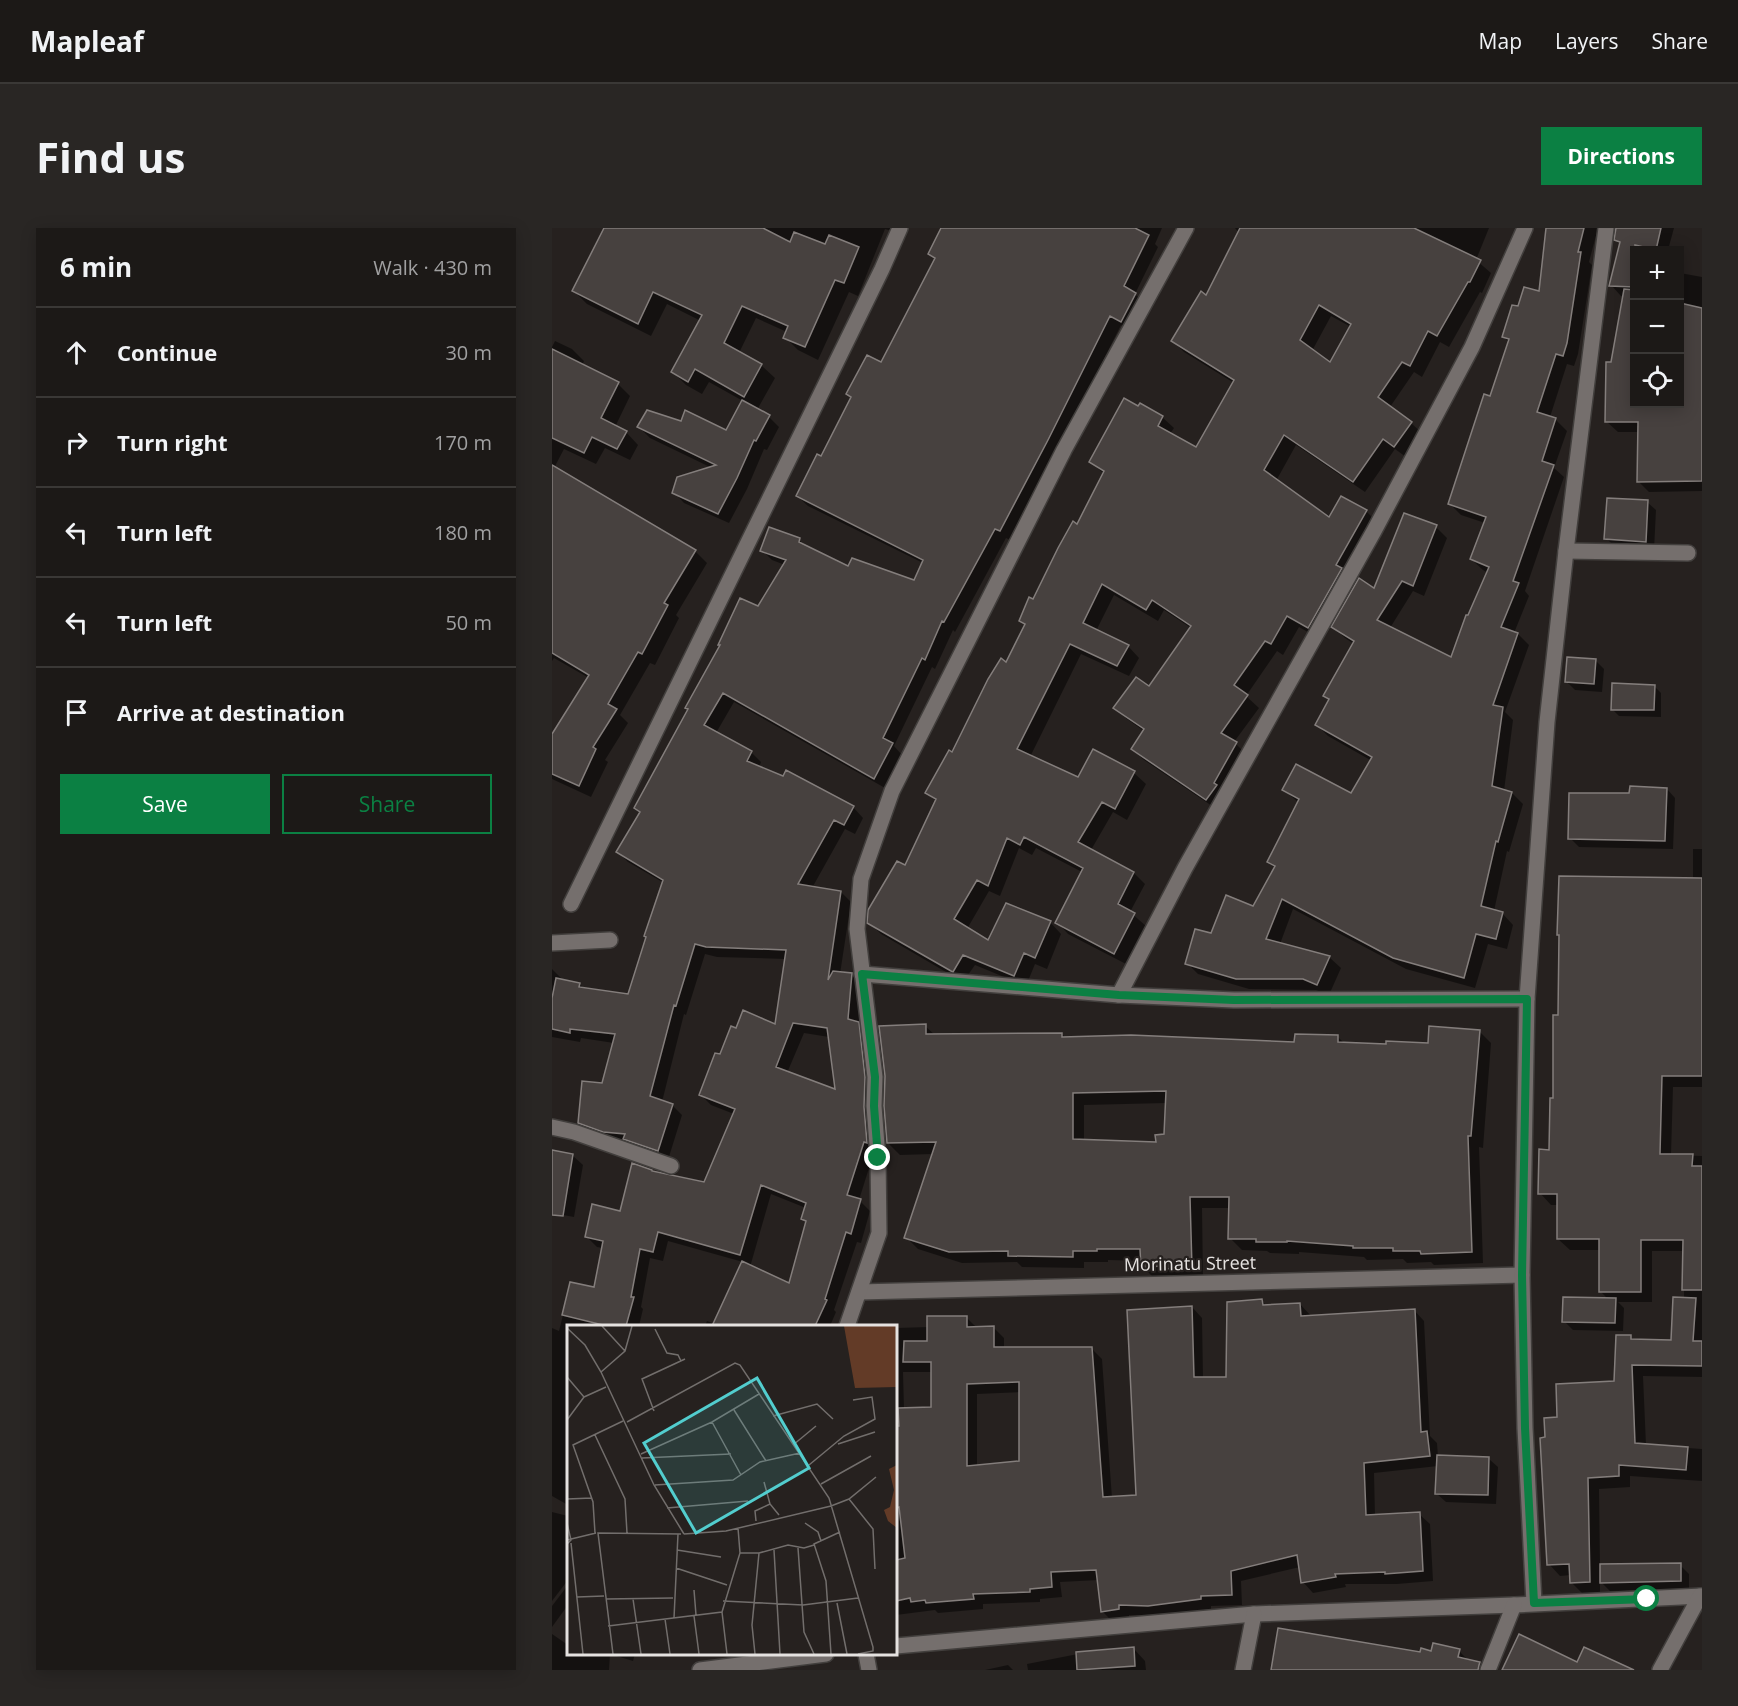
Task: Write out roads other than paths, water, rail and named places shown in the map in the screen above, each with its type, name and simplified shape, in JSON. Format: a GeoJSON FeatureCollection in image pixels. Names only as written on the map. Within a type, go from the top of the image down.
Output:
{"type":"FeatureCollection","features":[{"type":"Feature","properties":{"kind":"street"},"geometry":{"type":"LineString","coordinates":[[571,904],[900,228]]}},
{"type":"Feature","properties":{"kind":"street"},"geometry":{"type":"LineString","coordinates":[[847,1325],[879,1233],[875,1077],[857,929],[861,879],[892,791],[1064,450],[1186,228]]}},
{"type":"Feature","properties":{"kind":"street"},"geometry":{"type":"LineString","coordinates":[[1119,995],[1185,868],[1374,531],[1473,347],[1525,228]]}},
{"type":"Feature","properties":{"kind":"street"},"geometry":{"type":"LineString","coordinates":[[1534,1603],[1525,1428],[1522,1275],[1527,999],[1547,722],[1606,228]]}},
{"type":"Feature","properties":{"kind":"street"},"geometry":{"type":"LineString","coordinates":[[1566,551],[1688,553]]}},
{"type":"Feature","properties":{"kind":"street"},"geometry":{"type":"LineString","coordinates":[[552,942],[610,940]]}},
{"type":"Feature","properties":{"kind":"street"},"geometry":{"type":"LineString","coordinates":[[862,974],[1119,995],[1234,1000],[1527,999]]}},
{"type":"Feature","properties":{"kind":"street"},"geometry":{"type":"LineString","coordinates":[[552,1127],[574,1132],[671,1166]]}},
{"type":"Feature","properties":{"kind":"street","name":"Morinatu Street"},"geometry":{"type":"LineString","coordinates":[[859,1292],[1522,1275]]}},
{"type":"Feature","properties":{"kind":"street"},"geometry":{"type":"LineString","coordinates":[[897,1646],[1254,1614],[1701,1596]]}},
{"type":"Feature","properties":{"kind":"street"},"geometry":{"type":"LineString","coordinates":[[1660,1670],[1701,1596]]}},
{"type":"Feature","properties":{"kind":"street"},"geometry":{"type":"LineString","coordinates":[[1488,1670],[1514,1605]]}},
{"type":"Feature","properties":{"kind":"street"},"geometry":{"type":"LineString","coordinates":[[1243,1670],[1254,1614]]}},
{"type":"Feature","properties":{"kind":"street"},"geometry":{"type":"LineString","coordinates":[[700,1670],[747,1659],[800,1655]]}},
{"type":"Feature","properties":{"kind":"street"},"geometry":{"type":"LineString","coordinates":[[866,1655],[869,1670]]}}]}
